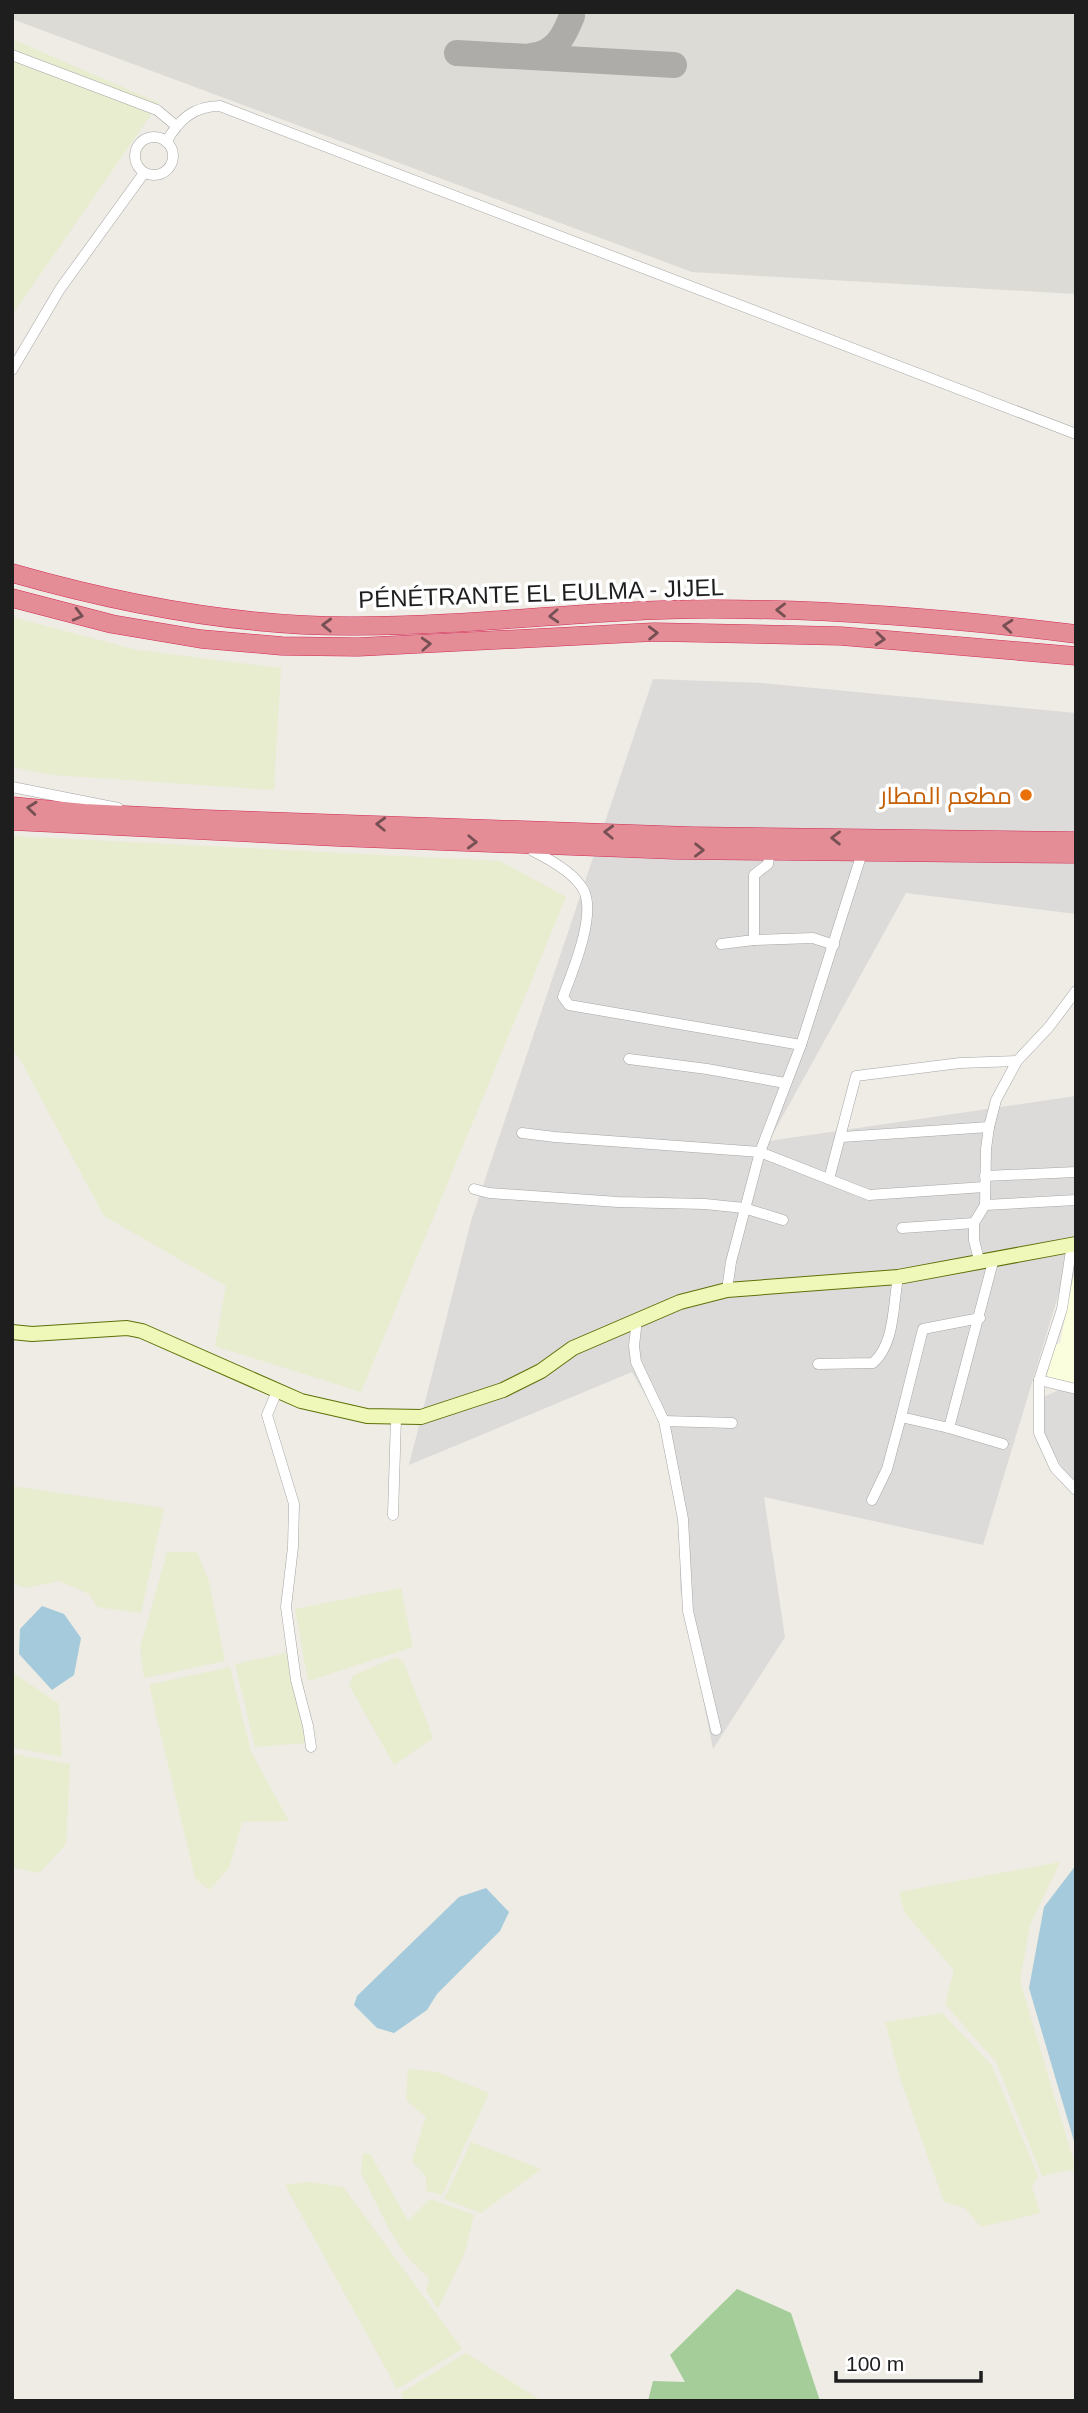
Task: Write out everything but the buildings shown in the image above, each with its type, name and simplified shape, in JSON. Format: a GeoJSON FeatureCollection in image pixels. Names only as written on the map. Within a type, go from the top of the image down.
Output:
{"type":"FeatureCollection","features":[{"type":"Feature","properties":{"kind":"highway","name":"PÉNÉTRANTE EL EULMA - JIJEL"},"geometry":{"type":"LineString","coordinates":[[12,573],[112,599],[192,614],[279,623],[357,626],[710,609],[847,612],[1076,634]]}},
{"type":"Feature","properties":{"kind":"highway","name":"PÉNÉTRANTE EL EULMA - JIJEL"},"geometry":{"type":"LineString","coordinates":[[12,598],[112,624],[201,639],[282,646],[358,647],[654,632],[841,635],[1076,656]]}},
{"type":"Feature","properties":{"kind":"highway"},"geometry":{"type":"LineString","coordinates":[[12,806],[138,816],[702,836],[1076,841]]}},
{"type":"Feature","properties":{"kind":"highway"},"geometry":{"type":"LineString","coordinates":[[12,821],[278,835],[531,844],[862,853],[1076,854]]}},
{"type":"Feature","properties":{"kind":"street"},"geometry":{"type":"LineString","coordinates":[[12,55],[157,110],[176,125]]}},
{"type":"Feature","properties":{"kind":"street"},"geometry":{"type":"LineString","coordinates":[[166,142],[176,125],[192,111],[206,106],[234,110],[1076,435]]}},
{"type":"Feature","properties":{"kind":"street"},"geometry":{"type":"LineString","coordinates":[[148,139],[166,142],[172,153],[170,165],[156,175],[144,173],[139,169],[135,158],[138,146],[148,139]]}},
{"type":"Feature","properties":{"kind":"street"},"geometry":{"type":"LineString","coordinates":[[12,370],[60,289],[144,173]]}},
{"type":"Feature","properties":{"kind":"street"},"geometry":{"type":"LineString","coordinates":[[12,787],[88,801],[138,816]]}},
{"type":"Feature","properties":{"kind":"street"},"geometry":{"type":"LineString","coordinates":[[531,844],[533,851],[566,870],[584,891],[587,910],[583,942],[563,997],[569,1005],[801,1045]]}},
{"type":"Feature","properties":{"kind":"street"},"geometry":{"type":"LineString","coordinates":[[754,940],[754,875],[768,864],[770,851]]}},
{"type":"Feature","properties":{"kind":"street"},"geometry":{"type":"LineString","coordinates":[[727,1290],[744,1208],[761,1152],[801,1045],[862,853]]}},
{"type":"Feature","properties":{"kind":"street"},"geometry":{"type":"LineString","coordinates":[[721,944],[813,938],[834,944]]}},
{"type":"Feature","properties":{"kind":"street"},"geometry":{"type":"LineString","coordinates":[[979,1260],[974,1240],[974,1223],[985,1205],[989,1127],[996,1100],[1017,1061],[1049,1027],[1076,991]]}},
{"type":"Feature","properties":{"kind":"street"},"geometry":{"type":"LineString","coordinates":[[629,1059],[785,1083]]}},
{"type":"Feature","properties":{"kind":"street"},"geometry":{"type":"LineString","coordinates":[[829,1179],[856,1076],[960,1063],[1017,1061]]}},
{"type":"Feature","properties":{"kind":"street"},"geometry":{"type":"LineString","coordinates":[[842,1137],[989,1127]]}},
{"type":"Feature","properties":{"kind":"street"},"geometry":{"type":"LineString","coordinates":[[522,1133],[761,1152],[869,1195],[984,1187]]}},
{"type":"Feature","properties":{"kind":"street"},"geometry":{"type":"LineString","coordinates":[[985,1176],[1076,1172]]}},
{"type":"Feature","properties":{"kind":"street"},"geometry":{"type":"LineString","coordinates":[[474,1189],[489,1193],[744,1208],[783,1220]]}},
{"type":"Feature","properties":{"kind":"street"},"geometry":{"type":"LineString","coordinates":[[985,1205],[1076,1200]]}},
{"type":"Feature","properties":{"kind":"street"},"geometry":{"type":"LineString","coordinates":[[902,1228],[974,1223]]}},
{"type":"Feature","properties":{"kind":"street"},"geometry":{"type":"LineString","coordinates":[[12,1332],[32,1334],[127,1328],[142,1331],[277,1391],[322,1407],[367,1416],[421,1417],[503,1390],[541,1371],[573,1348],[680,1302],[727,1290],[898,1277],[1074,1244],[1062,1309],[1038,1380],[1039,1433],[1055,1468],[1076,1490]]}},
{"type":"Feature","properties":{"kind":"street"},"geometry":{"type":"LineString","coordinates":[[948,1428],[980,1318],[994,1258]]}},
{"type":"Feature","properties":{"kind":"street"},"geometry":{"type":"LineString","coordinates":[[818,1364],[873,1363],[881,1356],[886,1345],[898,1277]]}},
{"type":"Feature","properties":{"kind":"street"},"geometry":{"type":"LineString","coordinates":[[872,1500],[887,1469],[923,1329],[980,1318]]}},
{"type":"Feature","properties":{"kind":"street"},"geometry":{"type":"LineString","coordinates":[[637,1319],[634,1346],[636,1362],[664,1420],[682,1519],[688,1611],[716,1730]]}},
{"type":"Feature","properties":{"kind":"street"},"geometry":{"type":"LineString","coordinates":[[1038,1380],[1076,1389]]}},
{"type":"Feature","properties":{"kind":"street"},"geometry":{"type":"LineString","coordinates":[[277,1391],[267,1415],[294,1504],[293,1547],[286,1607],[296,1680],[311,1747]]}},
{"type":"Feature","properties":{"kind":"street"},"geometry":{"type":"LineString","coordinates":[[901,1417],[1003,1444]]}},
{"type":"Feature","properties":{"kind":"street"},"geometry":{"type":"LineString","coordinates":[[393,1515],[396,1418]]}},
{"type":"Feature","properties":{"kind":"street"},"geometry":{"type":"LineString","coordinates":[[664,1420],[732,1423]]}},
{"type":"Feature","properties":{"kind":"shaded area"},"geometry":{"type":"Polygon","coordinates":[[[12,12],[1076,12],[1076,294],[692,272],[12,19],[12,12]]]}},
{"type":"Feature","properties":{"kind":"shaded area"},"geometry":{"type":"Polygon","coordinates":[[[12,39],[159,103],[12,315],[12,39]]]}},
{"type":"Feature","properties":{"kind":"shaded area"},"geometry":{"type":"Polygon","coordinates":[[[12,617],[137,650],[281,668],[274,790],[53,775],[12,767],[12,617]]]}},
{"type":"Feature","properties":{"kind":"shaded area"},"geometry":{"type":"Polygon","coordinates":[[[653,679],[762,683],[1076,713],[1076,914],[906,893],[769,1141],[1076,1096],[1076,1288],[1061,1286],[983,1545],[764,1497],[785,1637],[713,1749],[680,1587],[680,1511],[658,1417],[632,1372],[409,1465],[471,1221],[653,679]]]}},
{"type":"Feature","properties":{"kind":"shaded area"},"geometry":{"type":"Polygon","coordinates":[[[12,836],[500,861],[566,897],[361,1392],[215,1346],[226,1286],[104,1216],[20,1059],[12,1050],[12,836]]]}},
{"type":"Feature","properties":{"kind":"shaded area"},"geometry":{"type":"Polygon","coordinates":[[[1076,1264],[1076,1384],[1047,1377],[1053,1346],[1060,1343],[1076,1264]]]}},
{"type":"Feature","properties":{"kind":"shaded area"},"geometry":{"type":"Polygon","coordinates":[[[1063,1388],[1076,1388],[1076,1488],[1068,1479],[1043,1432],[1041,1398],[1063,1388]]]}},
{"type":"Feature","properties":{"kind":"shaded area"},"geometry":{"type":"Polygon","coordinates":[[[12,1486],[164,1508],[141,1613],[97,1607],[89,1594],[59,1581],[26,1588],[12,1583],[12,1486]]]}},
{"type":"Feature","properties":{"kind":"shaded area"},"geometry":{"type":"Polygon","coordinates":[[[167,1552],[197,1552],[209,1582],[225,1661],[144,1678],[140,1648],[167,1552]]]}},
{"type":"Feature","properties":{"kind":"shaded area"},"geometry":{"type":"Polygon","coordinates":[[[401,1588],[413,1647],[308,1681],[295,1609],[401,1588]]]}},
{"type":"Feature","properties":{"kind":"shaded area"},"geometry":{"type":"Polygon","coordinates":[[[287,1653],[308,1743],[255,1747],[235,1664],[287,1653]]]}},
{"type":"Feature","properties":{"kind":"shaded area"},"geometry":{"type":"Polygon","coordinates":[[[397,1657],[404,1663],[433,1738],[394,1765],[349,1685],[354,1675],[397,1657]]]}},
{"type":"Feature","properties":{"kind":"shaded area"},"geometry":{"type":"Polygon","coordinates":[[[230,1667],[251,1752],[289,1821],[242,1822],[229,1868],[209,1890],[195,1878],[149,1685],[230,1667]]]}},
{"type":"Feature","properties":{"kind":"shaded area"},"geometry":{"type":"Polygon","coordinates":[[[12,1672],[59,1704],[62,1757],[12,1747],[12,1672]]]}},
{"type":"Feature","properties":{"kind":"shaded area"},"geometry":{"type":"Polygon","coordinates":[[[12,1754],[70,1764],[66,1844],[39,1873],[12,1867],[12,1754]]]}},
{"type":"Feature","properties":{"kind":"shaded area"},"geometry":{"type":"Polygon","coordinates":[[[1060,1862],[1030,1925],[1020,1981],[1076,2169],[1042,2176],[996,2062],[945,2004],[954,1970],[905,1913],[899,1892],[1060,1862]]]}},
{"type":"Feature","properties":{"kind":"shaded area"},"geometry":{"type":"Polygon","coordinates":[[[942,2013],[992,2066],[1038,2176],[1032,2186],[1040,2213],[981,2227],[965,2208],[944,2202],[901,2081],[885,2022],[942,2013]]]}},
{"type":"Feature","properties":{"kind":"shaded area"},"geometry":{"type":"Polygon","coordinates":[[[408,2069],[437,2072],[489,2093],[442,2195],[426,2191],[426,2176],[412,2161],[426,2117],[406,2100],[408,2069]]]}},
{"type":"Feature","properties":{"kind":"shaded area"},"geometry":{"type":"Polygon","coordinates":[[[471,2142],[541,2169],[481,2213],[444,2199],[471,2142]]]}},
{"type":"Feature","properties":{"kind":"shaded area"},"geometry":{"type":"Polygon","coordinates":[[[363,2153],[370,2154],[408,2221],[430,2199],[474,2215],[465,2252],[438,2309],[426,2291],[429,2279],[406,2256],[390,2231],[361,2173],[363,2153]]]}},
{"type":"Feature","properties":{"kind":"shaded area"},"geometry":{"type":"Polygon","coordinates":[[[309,2182],[343,2187],[462,2349],[397,2389],[285,2185],[309,2182]]]}},
{"type":"Feature","properties":{"kind":"shaded area"},"geometry":{"type":"Polygon","coordinates":[[[466,2353],[542,2401],[404,2401],[401,2393],[466,2353]]]}},
{"type":"Feature","properties":{"kind":"green space"},"geometry":{"type":"Polygon","coordinates":[[[737,2289],[791,2313],[820,2401],[648,2401],[653,2381],[685,2382],[670,2355],[737,2289]]]}},
{"type":"Feature","properties":{"kind":"water"},"geometry":{"type":"Polygon","coordinates":[[[42,1606],[64,1614],[81,1638],[74,1675],[52,1690],[19,1654],[20,1629],[42,1606]]]}},
{"type":"Feature","properties":{"kind":"water"},"geometry":{"type":"Polygon","coordinates":[[[1076,1865],[1076,2148],[1029,1988],[1044,1907],[1076,1865]]]}},
{"type":"Feature","properties":{"kind":"water"},"geometry":{"type":"Polygon","coordinates":[[[486,1888],[509,1912],[500,1931],[437,1994],[427,2010],[394,2033],[377,2028],[354,2005],[357,1996],[459,1897],[486,1888]]]}},
{"type":"Feature","properties":{"kind":"taxiway"},"geometry":{"type":"LineString","coordinates":[[532,56],[553,47],[562,37],[572,16]]}},
{"type":"Feature","properties":{"kind":"taxiway"},"geometry":{"type":"LineString","coordinates":[[457,53],[674,65]]}},
{"type":"Feature","properties":{"kind":"place","name":"مطعم المطار"},"geometry":{"type":"Point","coordinates":[1026,795]}}]}
